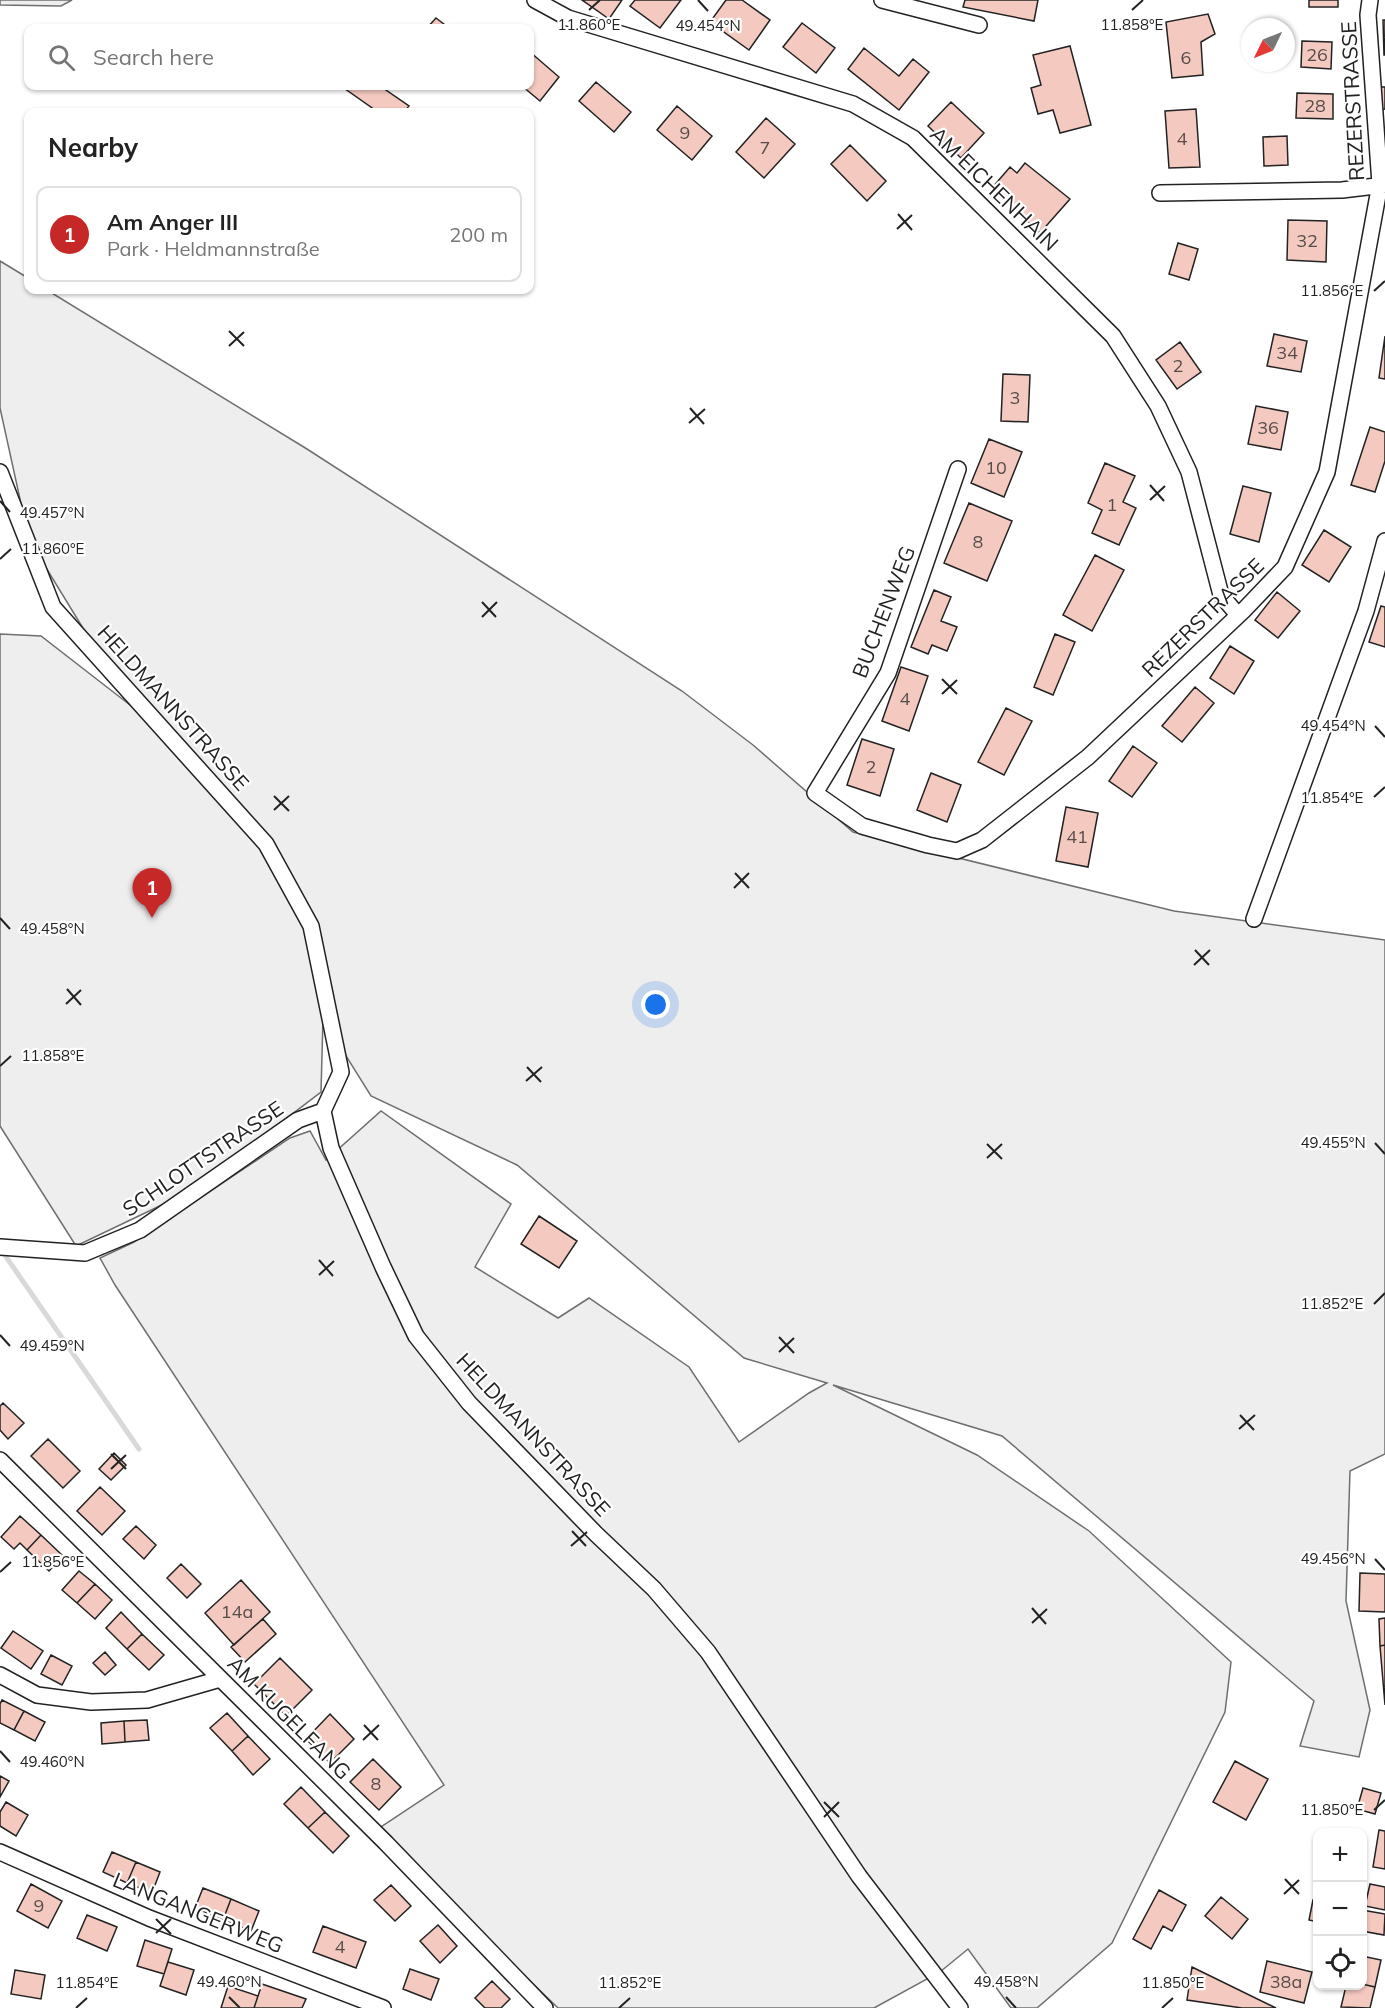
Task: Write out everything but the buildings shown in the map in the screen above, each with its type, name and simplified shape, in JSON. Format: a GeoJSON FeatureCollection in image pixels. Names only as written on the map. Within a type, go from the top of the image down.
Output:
{"type":"FeatureCollection","features":[{"type":"Feature","properties":{"kind":"street","name":"AM EICHENHAIN"},"geometry":{"type":"LineString","coordinates":[[535,0],[568,18],[854,104],[912,138],[1113,336],[1158,406],[1189,472],[1221,595],[1238,615]]}},
{"type":"Feature","properties":{"kind":"street"},"geometry":{"type":"LineString","coordinates":[[882,0],[979,25]]}},
{"type":"Feature","properties":{"kind":"street","name":"REZERSTRASSE"},"geometry":{"type":"LineString","coordinates":[[815,793],[862,826],[957,851],[982,840],[1088,757],[1238,615],[1285,567],[1327,472],[1383,184],[1368,15],[1370,0]]}},
{"type":"Feature","properties":{"kind":"street"},"geometry":{"type":"LineString","coordinates":[[1160,194],[1342,190],[1383,184]]}},
{"type":"Feature","properties":{"kind":"street","name":"BUCHENWEG"},"geometry":{"type":"LineString","coordinates":[[815,793],[888,673],[958,469]]}},
{"type":"Feature","properties":{"kind":"street","name":"HELDMANNSTRASSE"},"geometry":{"type":"LineString","coordinates":[[0,472],[52,607],[266,844],[311,926],[342,1072],[323,1111],[332,1148],[383,1267],[416,1336],[469,1403],[596,1534],[654,1588],[708,1652],[859,1876],[960,2008]]}},
{"type":"Feature","properties":{"kind":"street"},"geometry":{"type":"LineString","coordinates":[[1254,919],[1366,611],[1385,541]]}},
{"type":"Feature","properties":{"kind":"street","name":"SCHLOTTSTRASSE"},"geometry":{"type":"LineString","coordinates":[[7,1247],[85,1253],[140,1230],[298,1119],[323,1111]]}},
{"type":"Feature","properties":{"kind":"street","name":"AM KUGELFANG"},"geometry":{"type":"LineString","coordinates":[[0,1460],[386,1843],[545,2008]]}},
{"type":"Feature","properties":{"kind":"street"},"geometry":{"type":"LineString","coordinates":[[0,1675],[37,1695],[91,1702],[147,1700],[220,1679]]}},
{"type":"Feature","properties":{"kind":"street","name":"LANGANGERWEG"},"geometry":{"type":"LineString","coordinates":[[0,1852],[149,1918],[383,2008]]}},
{"type":"Feature","properties":{"kind":"shaded area"},"geometry":{"type":"Polygon","coordinates":[[[0,0],[72,0],[61,6],[0,5],[0,0]]]}},
{"type":"Feature","properties":{"kind":"shaded area"},"geometry":{"type":"Polygon","coordinates":[[[0,261],[24,276],[24,294],[54,294],[307,449],[682,691],[753,745],[853,832],[1174,911],[1385,940],[1385,1454],[1350,1471],[1346,1601],[1370,1710],[1359,1757],[1300,1746],[1314,1701],[1002,1436],[833,1385],[977,1455],[1089,1531],[1231,1662],[1225,1712],[1112,1943],[1037,2008],[1011,2008],[968,1949],[940,1972],[874,2008],[558,2008],[489,1941],[381,1827],[444,1785],[115,1285],[100,1258],[134,1242],[290,1138],[310,1131],[326,1160],[381,1111],[511,1204],[475,1267],[558,1318],[589,1298],[689,1367],[739,1442],[827,1383],[744,1358],[517,1165],[371,1096],[323,1019],[321,1092],[191,1191],[76,1246],[0,1126],[0,634],[41,636],[130,705],[29,540],[0,408],[0,261]]]}},
{"type":"Feature","properties":{"kind":"waterway"},"geometry":{"type":"LineString","coordinates":[[2,1251],[139,1449]]}},
{"type":"Feature","properties":{"kind":"place","name":"Am Anger III"},"geometry":{"type":"Point","coordinates":[152,918]}}]}
